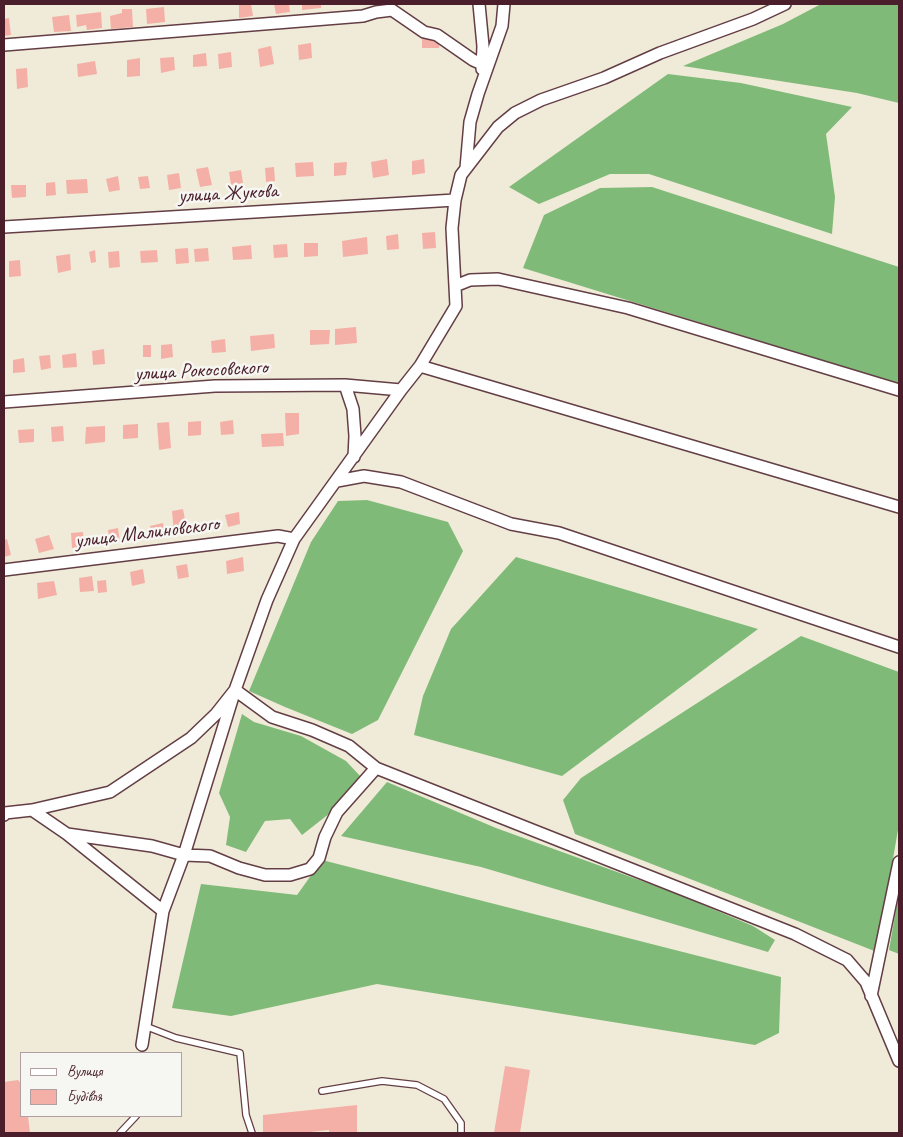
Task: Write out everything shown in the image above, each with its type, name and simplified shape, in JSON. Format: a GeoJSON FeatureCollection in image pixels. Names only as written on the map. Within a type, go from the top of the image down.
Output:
{"type":"FeatureCollection","features":[{"type":"Feature","properties":{"kind":"street"},"geometry":{"type":"LineString","coordinates":[[479,4],[483,46],[482,83]]}},
{"type":"Feature","properties":{"kind":"street"},"geometry":{"type":"LineString","coordinates":[[466,168],[470,122],[502,26],[504,4]]}},
{"type":"Feature","properties":{"kind":"street"},"geometry":{"type":"LineString","coordinates":[[142,1049],[163,911],[184,855],[236,690],[268,600],[294,539],[420,366],[456,306],[452,228],[455,200],[461,175],[498,127],[515,114],[541,100],[604,78],[660,53],[754,19],[785,4]]}},
{"type":"Feature","properties":{"kind":"street"},"geometry":{"type":"LineString","coordinates":[[4,45],[363,16],[392,10],[424,32],[437,36],[482,64]]}},
{"type":"Feature","properties":{"kind":"street","name":"улица Жукова"},"geometry":{"type":"LineString","coordinates":[[4,226],[455,200]]}},
{"type":"Feature","properties":{"kind":"street"},"geometry":{"type":"LineString","coordinates":[[454,286],[470,280],[498,279],[628,308],[899,390]]}},
{"type":"Feature","properties":{"kind":"street"},"geometry":{"type":"LineString","coordinates":[[420,366],[899,507]]}},
{"type":"Feature","properties":{"kind":"street","name":"улица Рокосовского"},"geometry":{"type":"LineString","coordinates":[[4,402],[215,386],[345,386],[401,390]]}},
{"type":"Feature","properties":{"kind":"street"},"geometry":{"type":"LineString","coordinates":[[345,386],[354,409],[354,457]]}},
{"type":"Feature","properties":{"kind":"street"},"geometry":{"type":"LineString","coordinates":[[337,481],[364,476],[401,482],[511,524],[559,533],[899,647]]}},
{"type":"Feature","properties":{"kind":"street","name":"улица Малиновского"},"geometry":{"type":"LineString","coordinates":[[4,570],[278,536],[294,539]]}},
{"type":"Feature","properties":{"kind":"street"},"geometry":{"type":"LineString","coordinates":[[236,690],[272,717],[312,730],[349,746],[376,768],[795,934],[847,960],[866,982],[899,1061]]}},
{"type":"Feature","properties":{"kind":"street"},"geometry":{"type":"LineString","coordinates":[[4,815],[110,792],[191,738],[216,714],[236,690]]}},
{"type":"Feature","properties":{"kind":"street"},"geometry":{"type":"LineString","coordinates":[[67,834],[152,846],[184,855],[210,856],[239,868],[265,875],[290,875],[310,869],[320,858],[325,837],[337,812],[376,768]]}},
{"type":"Feature","properties":{"kind":"street"},"geometry":{"type":"LineString","coordinates":[[32,810],[67,834],[163,911]]}},
{"type":"Feature","properties":{"kind":"street"},"geometry":{"type":"LineString","coordinates":[[872,996],[899,862]]}},
{"type":"Feature","properties":{"kind":"lane"},"geometry":{"type":"LineString","coordinates":[[145,1026],[176,1038],[240,1053],[246,1115],[252,1133]]}},
{"type":"Feature","properties":{"kind":"lane"},"geometry":{"type":"LineString","coordinates":[[322,1091],[382,1081],[417,1085],[444,1100],[461,1123],[461,1133]]}},
{"type":"Feature","properties":{"kind":"lane"},"geometry":{"type":"LineString","coordinates":[[120,1133],[135,1117]]}},
{"type":"Feature","properties":{"kind":"green space"},"geometry":{"type":"Polygon","coordinates":[[[821,4],[899,4],[899,103],[857,93],[683,66],[783,24],[821,4]]]}},
{"type":"Feature","properties":{"kind":"green space"},"geometry":{"type":"Polygon","coordinates":[[[668,74],[741,83],[852,107],[826,134],[835,197],[832,234],[649,174],[610,174],[539,204],[509,187],[668,74]]]}},
{"type":"Feature","properties":{"kind":"green space"},"geometry":{"type":"Polygon","coordinates":[[[652,187],[899,267],[899,384],[523,268],[544,215],[600,188],[652,187]]]}},
{"type":"Feature","properties":{"kind":"green space"},"geometry":{"type":"Polygon","coordinates":[[[367,500],[448,522],[463,551],[378,720],[352,734],[249,691],[311,542],[338,501],[367,500]]]}},
{"type":"Feature","properties":{"kind":"green space"},"geometry":{"type":"Polygon","coordinates":[[[516,557],[758,629],[562,776],[414,735],[423,696],[451,629],[516,557]]]}},
{"type":"Feature","properties":{"kind":"green space"},"geometry":{"type":"Polygon","coordinates":[[[801,636],[899,672],[899,824],[877,952],[575,834],[563,800],[581,778],[801,636]]]}},
{"type":"Feature","properties":{"kind":"green space"},"geometry":{"type":"Polygon","coordinates":[[[242,714],[254,722],[301,736],[346,761],[361,777],[362,788],[302,835],[290,819],[265,821],[246,852],[226,845],[230,817],[219,793],[242,714]]]}},
{"type":"Feature","properties":{"kind":"green space"},"geometry":{"type":"Polygon","coordinates":[[[387,782],[496,828],[675,893],[753,926],[775,940],[768,952],[481,867],[341,836],[387,782]]]}},
{"type":"Feature","properties":{"kind":"green space"},"geometry":{"type":"Polygon","coordinates":[[[322,860],[781,977],[779,1033],[755,1045],[377,984],[231,1016],[172,1008],[201,884],[297,895],[322,860]]]}},
{"type":"Feature","properties":{"kind":"green space"},"geometry":{"type":"Polygon","coordinates":[[[899,892],[899,954],[889,950],[899,892]]]}},
{"type":"Feature","properties":{"kind":"building"},"geometry":{"type":"Polygon","coordinates":[[[239,4],[251,4],[253,16],[239,18],[239,4]]]}},
{"type":"Feature","properties":{"kind":"building"},"geometry":{"type":"Polygon","coordinates":[[[274,4],[289,4],[290,12],[276,14],[274,4]]]}},
{"type":"Feature","properties":{"kind":"building"},"geometry":{"type":"Polygon","coordinates":[[[302,4],[321,4],[321,8],[302,10],[302,4]]]}},
{"type":"Feature","properties":{"kind":"building"},"geometry":{"type":"Polygon","coordinates":[[[164,7],[165,22],[147,24],[146,9],[164,7]]]}},
{"type":"Feature","properties":{"kind":"building"},"geometry":{"type":"Polygon","coordinates":[[[122,9],[132,9],[133,27],[111,29],[110,16],[122,13],[122,9]]]}},
{"type":"Feature","properties":{"kind":"building"},"geometry":{"type":"Polygon","coordinates":[[[101,12],[102,28],[87,30],[86,25],[77,27],[76,15],[101,12]]]}},
{"type":"Feature","properties":{"kind":"building"},"geometry":{"type":"Polygon","coordinates":[[[69,15],[71,31],[54,32],[52,17],[69,15]]]}},
{"type":"Feature","properties":{"kind":"building"},"geometry":{"type":"Polygon","coordinates":[[[9,18],[11,35],[4,36],[4,19],[9,18]]]}},
{"type":"Feature","properties":{"kind":"building"},"geometry":{"type":"Polygon","coordinates":[[[422,38],[440,39],[439,48],[422,48],[422,38]]]}},
{"type":"Feature","properties":{"kind":"building"},"geometry":{"type":"Polygon","coordinates":[[[311,43],[312,58],[299,60],[298,45],[311,43]]]}},
{"type":"Feature","properties":{"kind":"building"},"geometry":{"type":"Polygon","coordinates":[[[271,46],[274,64],[260,67],[258,49],[271,46]]]}},
{"type":"Feature","properties":{"kind":"building"},"geometry":{"type":"Polygon","coordinates":[[[231,52],[232,67],[219,69],[218,54],[231,52]]]}},
{"type":"Feature","properties":{"kind":"building"},"geometry":{"type":"Polygon","coordinates":[[[206,53],[207,66],[193,67],[193,55],[206,53]]]}},
{"type":"Feature","properties":{"kind":"building"},"geometry":{"type":"Polygon","coordinates":[[[174,57],[175,70],[161,73],[160,58],[174,57]]]}},
{"type":"Feature","properties":{"kind":"building"},"geometry":{"type":"Polygon","coordinates":[[[140,58],[140,76],[127,77],[127,60],[140,58]]]}},
{"type":"Feature","properties":{"kind":"building"},"geometry":{"type":"Polygon","coordinates":[[[95,61],[97,74],[78,77],[77,64],[95,61]]]}},
{"type":"Feature","properties":{"kind":"building"},"geometry":{"type":"Polygon","coordinates":[[[27,68],[28,87],[17,89],[16,69],[27,68]]]}},
{"type":"Feature","properties":{"kind":"building"},"geometry":{"type":"Polygon","coordinates":[[[387,159],[389,175],[373,178],[371,162],[387,159]]]}},
{"type":"Feature","properties":{"kind":"building"},"geometry":{"type":"Polygon","coordinates":[[[424,159],[425,173],[412,175],[412,161],[424,159]]]}},
{"type":"Feature","properties":{"kind":"building"},"geometry":{"type":"Polygon","coordinates":[[[313,162],[314,176],[296,177],[295,163],[313,162]]]}},
{"type":"Feature","properties":{"kind":"building"},"geometry":{"type":"Polygon","coordinates":[[[347,162],[346,175],[334,176],[334,163],[347,162]]]}},
{"type":"Feature","properties":{"kind":"building"},"geometry":{"type":"Polygon","coordinates":[[[208,167],[212,185],[200,187],[196,169],[208,167]]]}},
{"type":"Feature","properties":{"kind":"building"},"geometry":{"type":"Polygon","coordinates":[[[274,167],[275,181],[266,182],[265,168],[274,167]]]}},
{"type":"Feature","properties":{"kind":"building"},"geometry":{"type":"Polygon","coordinates":[[[241,170],[243,183],[231,185],[229,172],[241,170]]]}},
{"type":"Feature","properties":{"kind":"building"},"geometry":{"type":"Polygon","coordinates":[[[179,173],[181,188],[169,190],[167,175],[179,173]]]}},
{"type":"Feature","properties":{"kind":"building"},"geometry":{"type":"Polygon","coordinates":[[[118,176],[120,190],[109,192],[106,179],[118,176]]]}},
{"type":"Feature","properties":{"kind":"building"},"geometry":{"type":"Polygon","coordinates":[[[148,176],[150,188],[140,189],[138,177],[148,176]]]}},
{"type":"Feature","properties":{"kind":"building"},"geometry":{"type":"Polygon","coordinates":[[[87,179],[88,193],[67,194],[66,180],[87,179]]]}},
{"type":"Feature","properties":{"kind":"building"},"geometry":{"type":"Polygon","coordinates":[[[55,182],[56,195],[46,196],[46,183],[55,182]]]}},
{"type":"Feature","properties":{"kind":"building"},"geometry":{"type":"Polygon","coordinates":[[[11,185],[26,185],[26,197],[12,198],[11,185]]]}},
{"type":"Feature","properties":{"kind":"building"},"geometry":{"type":"Polygon","coordinates":[[[435,232],[436,248],[423,249],[422,233],[435,232]]]}},
{"type":"Feature","properties":{"kind":"building"},"geometry":{"type":"Polygon","coordinates":[[[398,234],[399,249],[387,250],[386,236],[398,234]]]}},
{"type":"Feature","properties":{"kind":"building"},"geometry":{"type":"Polygon","coordinates":[[[367,237],[368,254],[343,257],[342,241],[367,237]]]}},
{"type":"Feature","properties":{"kind":"building"},"geometry":{"type":"Polygon","coordinates":[[[304,243],[318,243],[318,256],[304,257],[304,243]]]}},
{"type":"Feature","properties":{"kind":"building"},"geometry":{"type":"Polygon","coordinates":[[[287,244],[288,257],[274,258],[273,245],[287,244]]]}},
{"type":"Feature","properties":{"kind":"building"},"geometry":{"type":"Polygon","coordinates":[[[251,245],[252,259],[233,260],[232,247],[251,245]]]}},
{"type":"Feature","properties":{"kind":"building"},"geometry":{"type":"Polygon","coordinates":[[[188,248],[189,263],[176,264],[175,249],[188,248]]]}},
{"type":"Feature","properties":{"kind":"building"},"geometry":{"type":"Polygon","coordinates":[[[208,248],[209,261],[195,262],[194,249],[208,248]]]}},
{"type":"Feature","properties":{"kind":"building"},"geometry":{"type":"Polygon","coordinates":[[[95,250],[96,262],[91,263],[89,252],[95,250]]]}},
{"type":"Feature","properties":{"kind":"building"},"geometry":{"type":"Polygon","coordinates":[[[157,250],[158,262],[141,263],[140,251],[157,250]]]}},
{"type":"Feature","properties":{"kind":"building"},"geometry":{"type":"Polygon","coordinates":[[[119,251],[120,267],[109,268],[108,252],[119,251]]]}},
{"type":"Feature","properties":{"kind":"building"},"geometry":{"type":"Polygon","coordinates":[[[70,254],[71,270],[58,273],[56,256],[70,254]]]}},
{"type":"Feature","properties":{"kind":"building"},"geometry":{"type":"Polygon","coordinates":[[[20,260],[21,276],[9,277],[9,261],[20,260]]]}},
{"type":"Feature","properties":{"kind":"building"},"geometry":{"type":"Polygon","coordinates":[[[356,327],[357,343],[335,345],[335,329],[356,327]]]}},
{"type":"Feature","properties":{"kind":"building"},"geometry":{"type":"Polygon","coordinates":[[[310,330],[330,330],[329,344],[310,345],[310,330]]]}},
{"type":"Feature","properties":{"kind":"building"},"geometry":{"type":"Polygon","coordinates":[[[274,334],[275,348],[251,351],[250,336],[274,334]]]}},
{"type":"Feature","properties":{"kind":"building"},"geometry":{"type":"Polygon","coordinates":[[[225,339],[226,352],[212,353],[211,341],[225,339]]]}},
{"type":"Feature","properties":{"kind":"building"},"geometry":{"type":"Polygon","coordinates":[[[172,344],[173,357],[161,359],[161,345],[172,344]]]}},
{"type":"Feature","properties":{"kind":"building"},"geometry":{"type":"Polygon","coordinates":[[[143,345],[151,345],[151,357],[143,357],[143,345]]]}},
{"type":"Feature","properties":{"kind":"building"},"geometry":{"type":"Polygon","coordinates":[[[104,349],[105,364],[93,365],[92,351],[104,349]]]}},
{"type":"Feature","properties":{"kind":"building"},"geometry":{"type":"Polygon","coordinates":[[[76,353],[77,367],[63,368],[62,355],[76,353]]]}},
{"type":"Feature","properties":{"kind":"building"},"geometry":{"type":"Polygon","coordinates":[[[50,355],[51,368],[41,370],[39,356],[50,355]]]}},
{"type":"Feature","properties":{"kind":"building"},"geometry":{"type":"Polygon","coordinates":[[[24,358],[25,372],[13,373],[13,360],[24,358]]]}},
{"type":"Feature","properties":{"kind":"building"},"geometry":{"type":"Polygon","coordinates":[[[285,413],[299,413],[299,434],[286,436],[285,413]]]}},
{"type":"Feature","properties":{"kind":"building"},"geometry":{"type":"Polygon","coordinates":[[[233,420],[234,434],[221,435],[220,422],[233,420]]]}},
{"type":"Feature","properties":{"kind":"building"},"geometry":{"type":"Polygon","coordinates":[[[201,421],[201,435],[188,436],[188,422],[201,421]]]}},
{"type":"Feature","properties":{"kind":"building"},"geometry":{"type":"Polygon","coordinates":[[[169,422],[171,448],[159,450],[157,423],[169,422]]]}},
{"type":"Feature","properties":{"kind":"building"},"geometry":{"type":"Polygon","coordinates":[[[138,424],[138,438],[123,439],[123,425],[138,424]]]}},
{"type":"Feature","properties":{"kind":"building"},"geometry":{"type":"Polygon","coordinates":[[[63,426],[64,441],[52,442],[51,427],[63,426]]]}},
{"type":"Feature","properties":{"kind":"building"},"geometry":{"type":"Polygon","coordinates":[[[105,426],[105,442],[85,444],[86,427],[105,426]]]}},
{"type":"Feature","properties":{"kind":"building"},"geometry":{"type":"Polygon","coordinates":[[[34,429],[34,442],[19,443],[18,430],[34,429]]]}},
{"type":"Feature","properties":{"kind":"building"},"geometry":{"type":"Polygon","coordinates":[[[283,433],[284,446],[262,447],[261,434],[283,433]]]}},
{"type":"Feature","properties":{"kind":"building"},"geometry":{"type":"Polygon","coordinates":[[[183,509],[187,530],[174,534],[172,511],[183,509]]]}},
{"type":"Feature","properties":{"kind":"building"},"geometry":{"type":"Polygon","coordinates":[[[239,512],[240,524],[228,527],[225,515],[239,512]]]}},
{"type":"Feature","properties":{"kind":"building"},"geometry":{"type":"Polygon","coordinates":[[[163,523],[165,535],[153,538],[150,526],[163,523]]]}},
{"type":"Feature","properties":{"kind":"building"},"geometry":{"type":"Polygon","coordinates":[[[118,528],[120,542],[110,544],[108,530],[118,528]]]}},
{"type":"Feature","properties":{"kind":"building"},"geometry":{"type":"Polygon","coordinates":[[[83,532],[84,546],[72,548],[71,533],[83,532]]]}},
{"type":"Feature","properties":{"kind":"building"},"geometry":{"type":"Polygon","coordinates":[[[49,535],[54,549],[39,553],[35,539],[49,535]]]}},
{"type":"Feature","properties":{"kind":"building"},"geometry":{"type":"Polygon","coordinates":[[[7,539],[11,555],[4,557],[4,540],[7,539]]]}},
{"type":"Feature","properties":{"kind":"building"},"geometry":{"type":"Polygon","coordinates":[[[243,557],[244,571],[227,574],[226,561],[243,557]]]}},
{"type":"Feature","properties":{"kind":"building"},"geometry":{"type":"Polygon","coordinates":[[[187,564],[189,577],[178,579],[176,566],[187,564]]]}},
{"type":"Feature","properties":{"kind":"building"},"geometry":{"type":"Polygon","coordinates":[[[143,569],[145,583],[132,586],[130,572],[143,569]]]}},
{"type":"Feature","properties":{"kind":"building"},"geometry":{"type":"Polygon","coordinates":[[[92,576],[94,591],[80,592],[79,578],[92,576]]]}},
{"type":"Feature","properties":{"kind":"building"},"geometry":{"type":"Polygon","coordinates":[[[106,580],[107,592],[98,593],[97,581],[106,580]]]}},
{"type":"Feature","properties":{"kind":"building"},"geometry":{"type":"Polygon","coordinates":[[[54,581],[57,595],[38,599],[37,583],[54,581]]]}},
{"type":"Feature","properties":{"kind":"building"},"geometry":{"type":"Polygon","coordinates":[[[505,1066],[530,1070],[520,1133],[494,1133],[505,1066]]]}},
{"type":"Feature","properties":{"kind":"building"},"geometry":{"type":"Polygon","coordinates":[[[18,1080],[20,1082],[20,1117],[28,1117],[30,1133],[4,1133],[4,1082],[18,1080]]]}},
{"type":"Feature","properties":{"kind":"building"},"geometry":{"type":"Polygon","coordinates":[[[357,1105],[357,1133],[329,1133],[329,1130],[301,1133],[263,1133],[263,1115],[357,1105]]]}}]}
